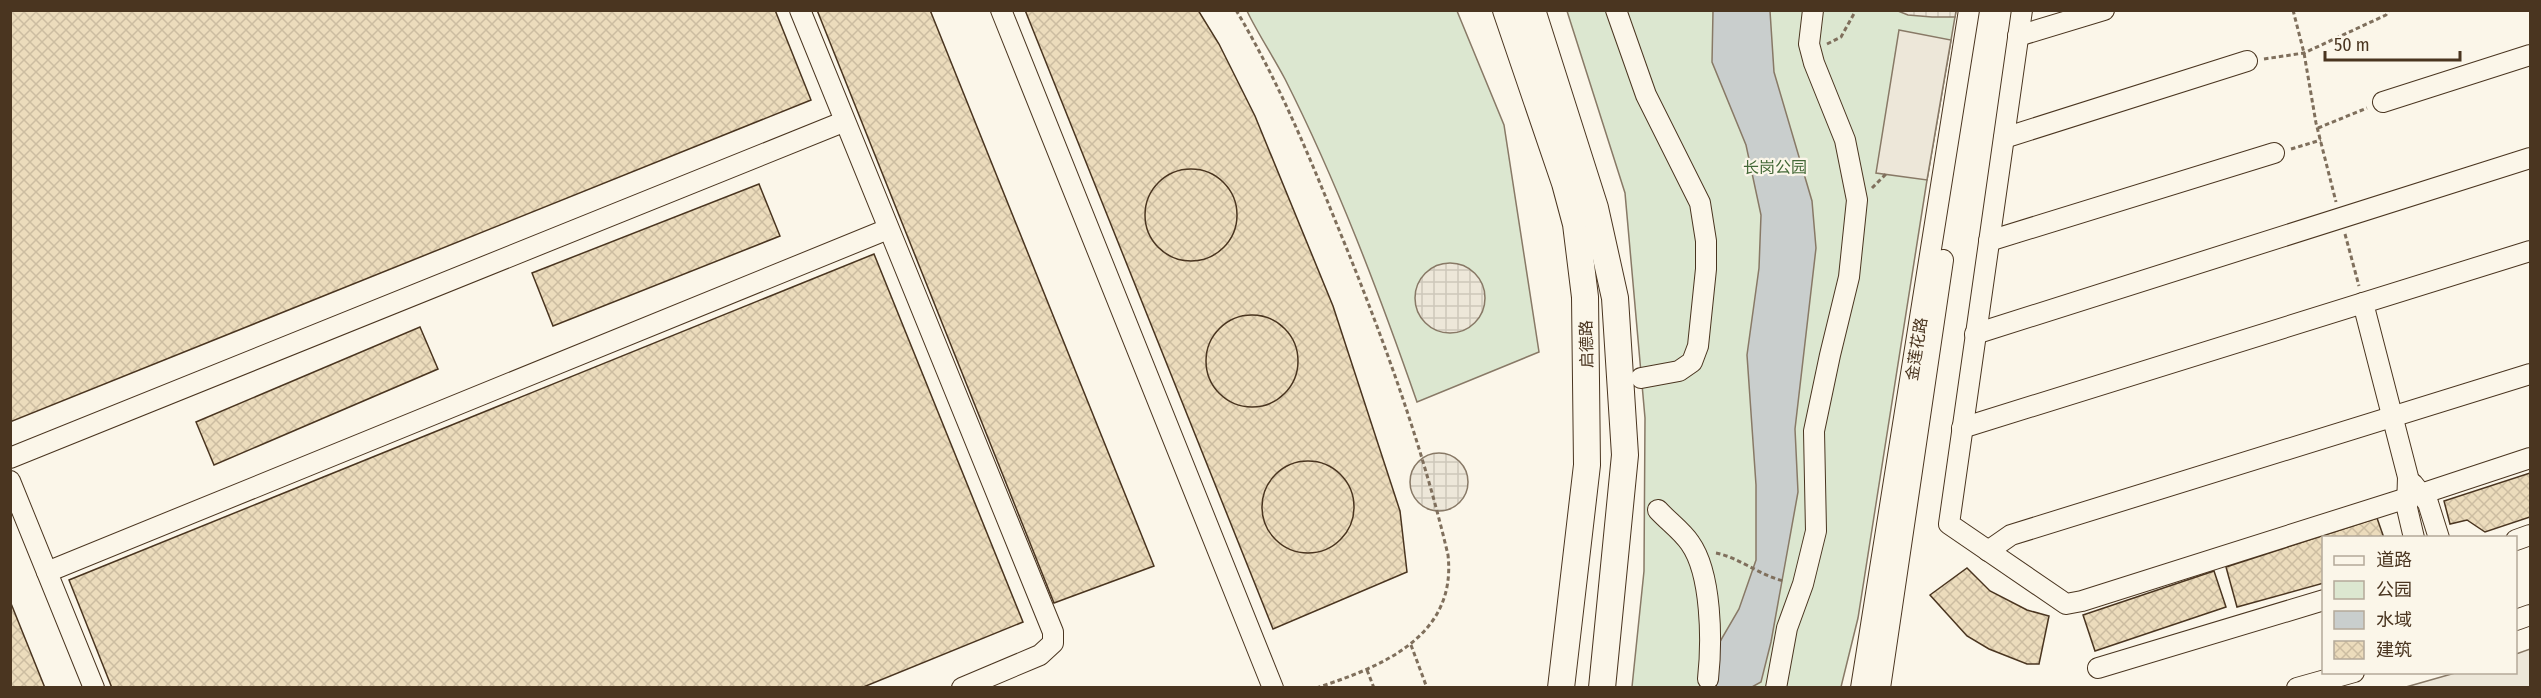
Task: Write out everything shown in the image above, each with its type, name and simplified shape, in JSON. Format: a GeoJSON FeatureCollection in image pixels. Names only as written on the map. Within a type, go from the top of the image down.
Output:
{"type":"FeatureCollection","features":[{"type":"Feature","properties":{"kind":"main road","name":"启德路"},"geometry":{"type":"LineString","coordinates":[[1506,10],[1565,183],[1576,224],[1585,297],[1587,465],[1561,687]]}},
{"type":"Feature","properties":{"kind":"main road","name":"启德路"},"geometry":{"type":"LineString","coordinates":[[1532,10],[1595,208],[1615,298],[1625,455],[1602,687]]}},
{"type":"Feature","properties":{"kind":"street"},"geometry":{"type":"LineString","coordinates":[[800,10],[843,122],[1054,640],[1050,648],[1040,655],[962,687]]}},
{"type":"Feature","properties":{"kind":"street"},"geometry":{"type":"LineString","coordinates":[[1001,10],[1273,687]]}},
{"type":"Feature","properties":{"kind":"street"},"geometry":{"type":"LineString","coordinates":[[1616,10],[1646,95],[1700,203],[1706,240],[1706,269],[1698,346],[1692,362],[1679,371],[1641,378]]}},
{"type":"Feature","properties":{"kind":"street"},"geometry":{"type":"LineString","coordinates":[[1776,687],[1787,628],[1803,584],[1816,531],[1814,431],[1850,277],[1857,200],[1845,140],[1810,48],[1813,10]]}},
{"type":"Feature","properties":{"kind":"street","name":"金莲花路"},"geometry":{"type":"LineString","coordinates":[[1861,687],[1969,10]]}},
{"type":"Feature","properties":{"kind":"street","name":"金莲花路"},"geometry":{"type":"LineString","coordinates":[[1880,687],[1981,10]]}},
{"type":"Feature","properties":{"kind":"street"},"geometry":{"type":"LineString","coordinates":[[2022,10],[1949,524],[2066,604],[2093,598],[2530,458]]}},
{"type":"Feature","properties":{"kind":"street"},"geometry":{"type":"LineString","coordinates":[[2018,36],[2104,10]]}},
{"type":"Feature","properties":{"kind":"street"},"geometry":{"type":"LineString","coordinates":[[2383,102],[2530,55]]}},
{"type":"Feature","properties":{"kind":"street"},"geometry":{"type":"LineString","coordinates":[[2004,138],[2247,61]]}},
{"type":"Feature","properties":{"kind":"street"},"geometry":{"type":"LineString","coordinates":[[10,458],[843,122]]}},
{"type":"Feature","properties":{"kind":"street"},"geometry":{"type":"LineString","coordinates":[[1989,241],[2274,153]]}},
{"type":"Feature","properties":{"kind":"street"},"geometry":{"type":"LineString","coordinates":[[1976,334],[2530,158]]}},
{"type":"Feature","properties":{"kind":"street"},"geometry":{"type":"LineString","coordinates":[[47,572],[888,229]]}},
{"type":"Feature","properties":{"kind":"street"},"geometry":{"type":"LineString","coordinates":[[1962,428],[2530,251]]}},
{"type":"Feature","properties":{"kind":"street"},"geometry":{"type":"LineString","coordinates":[[2363,303],[2414,496],[2414,536]]}},
{"type":"Feature","properties":{"kind":"street"},"geometry":{"type":"LineString","coordinates":[[1988,551],[2011,535],[2530,374]]}},
{"type":"Feature","properties":{"kind":"street"},"geometry":{"type":"LineString","coordinates":[[10,481],[94,687]]}},
{"type":"Feature","properties":{"kind":"street"},"geometry":{"type":"LineString","coordinates":[[2414,496],[2428,503],[2439,536]]}},
{"type":"Feature","properties":{"kind":"street"},"geometry":{"type":"LineString","coordinates":[[1658,510],[1690,543],[1707,586],[1708,679]]}},
{"type":"Feature","properties":{"kind":"street"},"geometry":{"type":"LineString","coordinates":[[2098,668],[2322,601]]}},
{"type":"Feature","properties":{"kind":"street"},"geometry":{"type":"LineString","coordinates":[[2297,687],[2348,678]]}},
{"type":"Feature","properties":{"kind":"path"},"geometry":{"type":"LineString","coordinates":[[1236,10],[1301,138],[1359,279],[1402,394],[1442,529],[1450,574],[1447,594],[1436,617],[1411,645],[1367,670],[1316,687]]}},
{"type":"Feature","properties":{"kind":"path"},"geometry":{"type":"LineString","coordinates":[[1810,48],[1829,44],[1841,37],[1856,10]]}},
{"type":"Feature","properties":{"kind":"path"},"geometry":{"type":"LineString","coordinates":[[2293,10],[2304,53],[2318,128],[2363,303]]}},
{"type":"Feature","properties":{"kind":"path"},"geometry":{"type":"LineString","coordinates":[[2247,61],[2304,53],[2386,15],[2389,10]]}},
{"type":"Feature","properties":{"kind":"path"},"geometry":{"type":"LineString","coordinates":[[2318,128],[2383,102]]}},
{"type":"Feature","properties":{"kind":"path"},"geometry":{"type":"LineString","coordinates":[[2274,153],[2321,140]]}},
{"type":"Feature","properties":{"kind":"path"},"geometry":{"type":"LineString","coordinates":[[1698,559],[1711,552],[1726,555],[1782,581],[1803,584]]}},
{"type":"Feature","properties":{"kind":"path"},"geometry":{"type":"LineString","coordinates":[[1411,645],[1427,687]]}},
{"type":"Feature","properties":{"kind":"path"},"geometry":{"type":"LineString","coordinates":[[1367,670],[1374,687]]}},
{"type":"Feature","properties":{"kind":"green space"},"geometry":{"type":"Polygon","coordinates":[[[1247,11],[1457,11],[1504,125],[1539,352],[1417,402],[1388,320],[1340,198],[1285,79],[1247,11]]]}},
{"type":"Feature","properties":{"kind":"green space","name":"长岗公园"},"geometry":{"type":"Polygon","coordinates":[[[1567,11],[1956,11],[1858,618],[1841,687],[1632,687],[1644,571],[1645,418],[1625,193],[1567,11]]]}},
{"type":"Feature","properties":{"kind":"shaded area"},"geometry":{"type":"Polygon","coordinates":[[[1898,11],[1956,11],[1955,17],[1932,17],[1908,15],[1898,11]]]}},
{"type":"Feature","properties":{"kind":"shaded area"},"geometry":{"type":"Polygon","coordinates":[[[1899,30],[1951,40],[1927,180],[1876,173],[1899,30]]]}},
{"type":"Feature","properties":{"kind":"shaded area"},"geometry":{"type":"Polygon","coordinates":[[[1450,263],[1469,269],[1479,279],[1485,298],[1479,317],[1469,327],[1450,333],[1431,327],[1421,317],[1415,298],[1421,279],[1431,269],[1450,263]]]}},
{"type":"Feature","properties":{"kind":"shaded area"},"geometry":{"type":"Polygon","coordinates":[[[1433,453],[1445,453],[1460,461],[1468,476],[1468,488],[1460,503],[1445,511],[1433,511],[1418,503],[1410,488],[1410,476],[1418,461],[1433,453]]]}},
{"type":"Feature","properties":{"kind":"shaded area"},"geometry":{"type":"Polygon","coordinates":[[[2530,649],[2530,687],[2406,687],[2452,674],[2517,674],[2517,654],[2530,649]]]}},
{"type":"Feature","properties":{"kind":"water"},"geometry":{"type":"Polygon","coordinates":[[[1713,11],[1770,11],[1774,72],[1812,201],[1816,248],[1795,429],[1798,492],[1771,642],[1761,682],[1752,687],[1716,687],[1718,645],[1739,609],[1756,560],[1756,485],[1747,355],[1759,268],[1761,215],[1746,145],[1712,62],[1713,11]]]}},
{"type":"Feature","properties":{"kind":"building"},"geometry":{"type":"Polygon","coordinates":[[[10,10],[775,10],[811,100],[10,422],[10,10]]]}},
{"type":"Feature","properties":{"kind":"building"},"geometry":{"type":"Polygon","coordinates":[[[817,10],[930,10],[1154,566],[1054,603],[817,10]]]}},
{"type":"Feature","properties":{"kind":"building"},"geometry":{"type":"Polygon","coordinates":[[[1025,10],[1198,10],[1219,44],[1255,116],[1333,306],[1400,511],[1407,572],[1273,629],[1025,10]]]}},
{"type":"Feature","properties":{"kind":"building"},"geometry":{"type":"Polygon","coordinates":[[[1191,169],[1209,173],[1224,182],[1233,197],[1237,215],[1233,233],[1224,248],[1209,257],[1191,261],[1173,257],[1158,248],[1149,233],[1145,215],[1149,197],[1158,182],[1173,173],[1191,169]]]}},
{"type":"Feature","properties":{"kind":"building"},"geometry":{"type":"Polygon","coordinates":[[[759,184],[780,236],[553,326],[532,273],[759,184]]]}},
{"type":"Feature","properties":{"kind":"building"},"geometry":{"type":"Polygon","coordinates":[[[874,254],[1023,622],[861,688],[112,688],[69,580],[874,254]]]}},
{"type":"Feature","properties":{"kind":"building"},"geometry":{"type":"Polygon","coordinates":[[[1243,315],[1261,315],[1278,322],[1291,335],[1298,352],[1298,370],[1291,387],[1278,400],[1261,407],[1243,407],[1226,400],[1213,387],[1206,370],[1206,352],[1213,335],[1226,322],[1243,315]]]}},
{"type":"Feature","properties":{"kind":"building"},"geometry":{"type":"Polygon","coordinates":[[[420,327],[438,369],[214,465],[196,422],[420,327]]]}},
{"type":"Feature","properties":{"kind":"building"},"geometry":{"type":"Polygon","coordinates":[[[1308,461],[1325,465],[1340,475],[1350,490],[1354,507],[1350,524],[1340,539],[1325,549],[1308,553],[1291,549],[1276,539],[1266,524],[1262,507],[1266,490],[1276,475],[1291,465],[1308,461]]]}},
{"type":"Feature","properties":{"kind":"building"},"geometry":{"type":"Polygon","coordinates":[[[2530,473],[2530,517],[2485,532],[2467,520],[2450,524],[2444,501],[2530,473]]]}},
{"type":"Feature","properties":{"kind":"building"},"geometry":{"type":"Polygon","coordinates":[[[2377,518],[2383,536],[2322,536],[2322,584],[2237,607],[2226,567],[2377,518]]]}},
{"type":"Feature","properties":{"kind":"building"},"geometry":{"type":"Polygon","coordinates":[[[1967,568],[1990,591],[2027,610],[2049,616],[2039,664],[2027,664],[1989,649],[1967,636],[1930,595],[1967,568]]]}},
{"type":"Feature","properties":{"kind":"building"},"geometry":{"type":"Polygon","coordinates":[[[2214,571],[2226,607],[2095,651],[2083,615],[2214,571]]]}},
{"type":"Feature","properties":{"kind":"building"},"geometry":{"type":"Polygon","coordinates":[[[10,601],[45,688],[10,688],[10,601]]]}}]}
